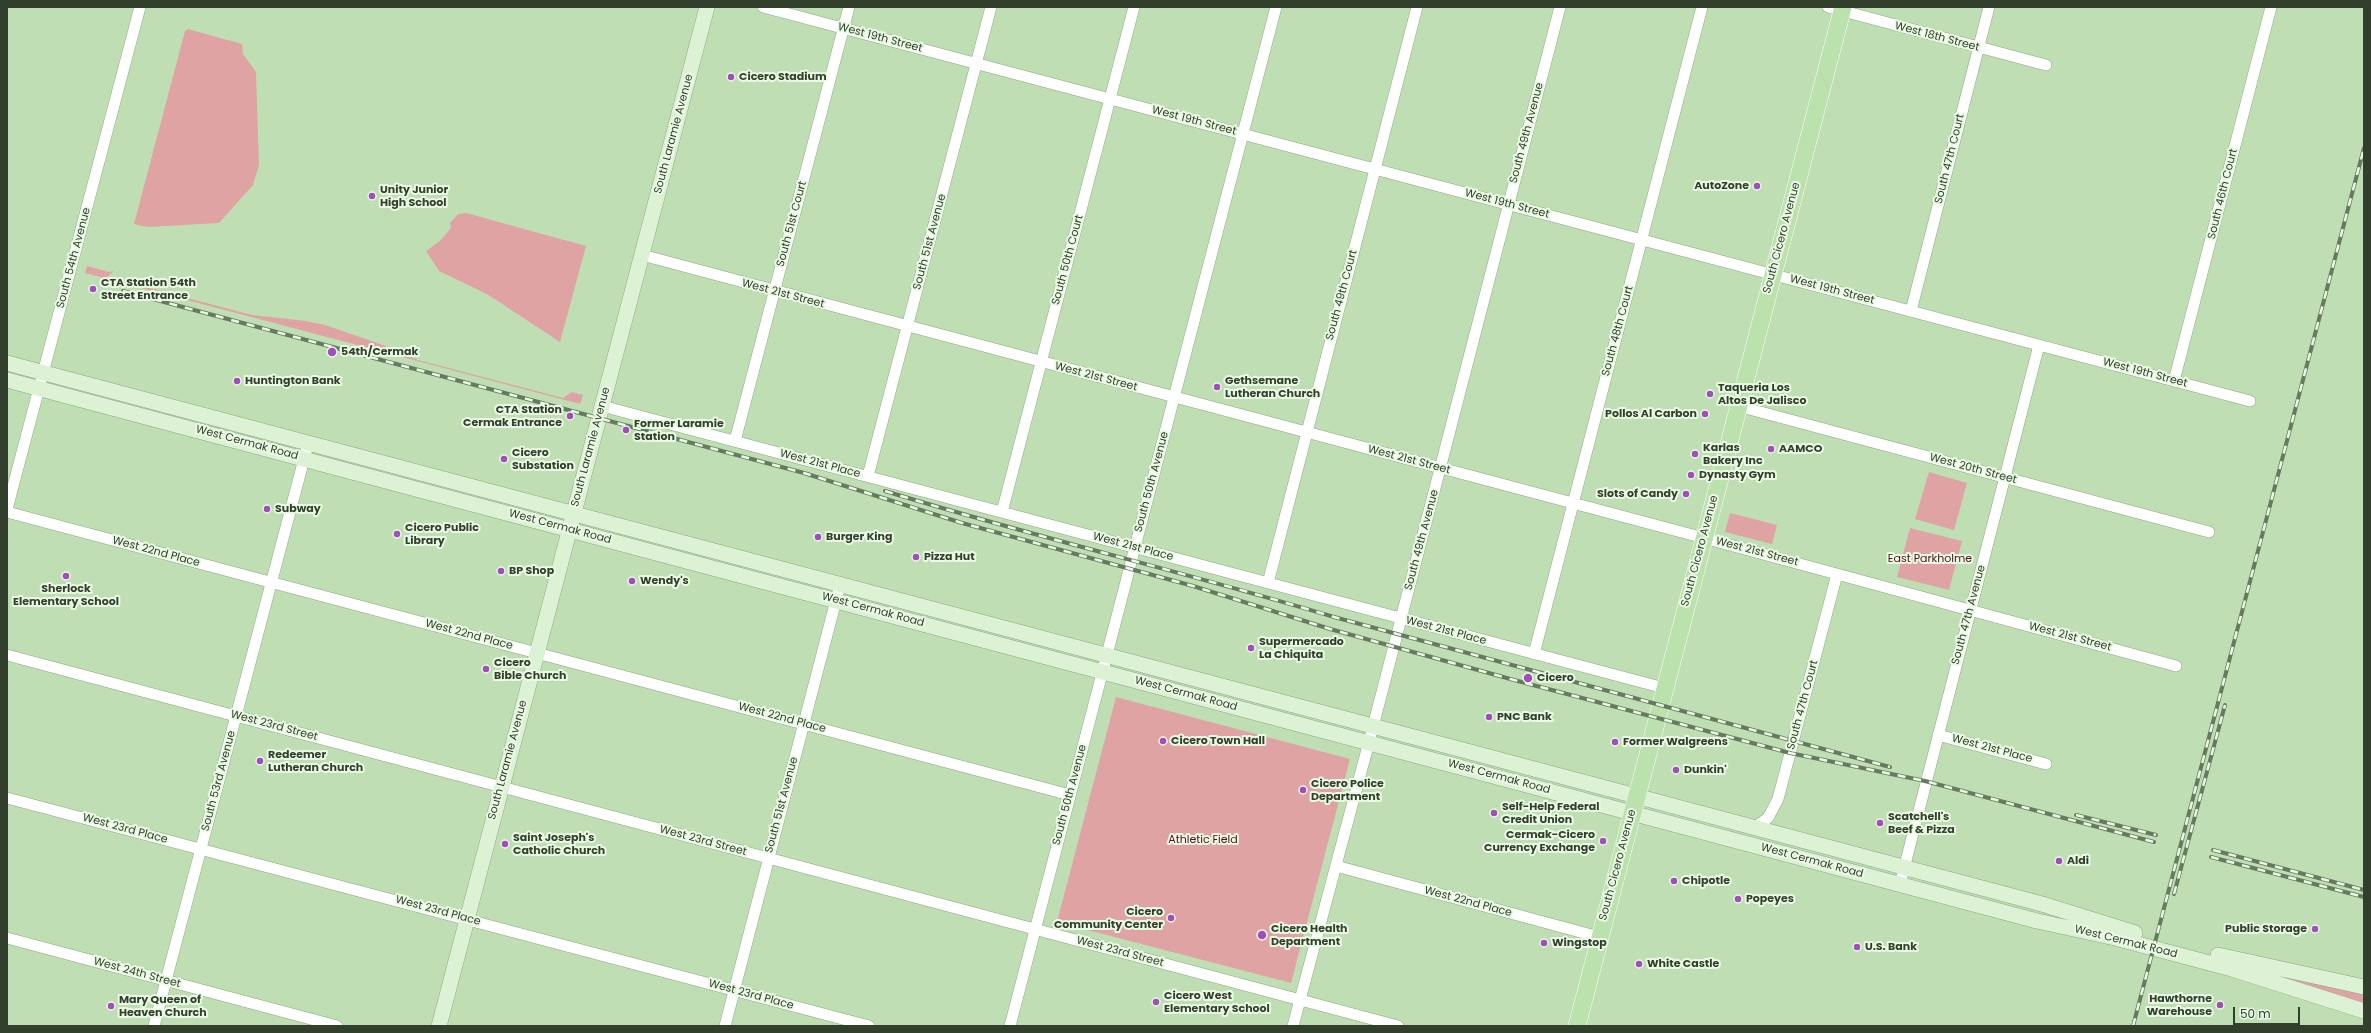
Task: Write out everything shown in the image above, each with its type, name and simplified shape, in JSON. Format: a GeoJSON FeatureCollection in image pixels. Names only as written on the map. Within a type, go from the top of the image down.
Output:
{"type":"FeatureCollection","features":[{"type":"Feature","properties":{"kind":"main road","name":"South Laramie Avenue"},"geometry":{"type":"LineString","coordinates":[[439,1026],[707,7]]}},
{"type":"Feature","properties":{"kind":"main road","name":"South Cicero Avenue"},"geometry":{"type":"LineString","coordinates":[[1577,1026],[1772,274],[1838,8]]}},
{"type":"Feature","properties":{"kind":"main road","name":"West Cermak Road"},"geometry":{"type":"LineString","coordinates":[[7,363],[1373,727],[1900,884],[2232,969],[2364,1011]]}},
{"type":"Feature","properties":{"kind":"main road","name":"West Cermak Road"},"geometry":{"type":"LineString","coordinates":[[7,380],[1369,742],[1634,805],[1754,828],[2042,904],[2119,928],[2236,960],[2364,987]]}},
{"type":"Feature","properties":{"kind":"street","name":"South 54th Avenue"},"geometry":{"type":"LineString","coordinates":[[7,509],[140,7]]}},
{"type":"Feature","properties":{"kind":"street","name":"West 19th Street"},"geometry":{"type":"LineString","coordinates":[[763,7],[2250,401]]}},
{"type":"Feature","properties":{"kind":"street","name":"South 51st Court"},"geometry":{"type":"LineString","coordinates":[[735,440],[848,7]]}},
{"type":"Feature","properties":{"kind":"street","name":"South 51st Avenue"},"geometry":{"type":"LineString","coordinates":[[868,476],[991,7]]}},
{"type":"Feature","properties":{"kind":"street","name":"South 50th Court"},"geometry":{"type":"LineString","coordinates":[[1002,512],[1134,7]]}},
{"type":"Feature","properties":{"kind":"street","name":"South 50th Avenue"},"geometry":{"type":"LineString","coordinates":[[1010,1026],[1276,7]]}},
{"type":"Feature","properties":{"kind":"street","name":"South 49th Court"},"geometry":{"type":"LineString","coordinates":[[1268,583],[1417,7]]}},
{"type":"Feature","properties":{"kind":"street","name":"South 49th Avenue"},"geometry":{"type":"LineString","coordinates":[[1293,1026],[1373,727],[1560,7]]}},
{"type":"Feature","properties":{"kind":"street","name":"South 48th Court"},"geometry":{"type":"LineString","coordinates":[[1534,654],[1702,7]]}},
{"type":"Feature","properties":{"kind":"street","name":"South 47th Court"},"geometry":{"type":"LineString","coordinates":[[1911,311],[1989,7]]}},
{"type":"Feature","properties":{"kind":"street","name":"South 46th Court"},"geometry":{"type":"LineString","coordinates":[[2174,381],[2271,7]]}},
{"type":"Feature","properties":{"kind":"street","name":"West 18th Street"},"geometry":{"type":"LineString","coordinates":[[1838,8],[1979,48],[2046,65]]}},
{"type":"Feature","properties":{"kind":"street","name":"West 21st Street"},"geometry":{"type":"LineString","coordinates":[[642,255],[1704,538],[2176,666]]}},
{"type":"Feature","properties":{"kind":"street","name":"South 47th Avenue"},"geometry":{"type":"LineString","coordinates":[[1900,884],[2039,345]]}},
{"type":"Feature","properties":{"kind":"street","name":"West 21st Place"},"geometry":{"type":"LineString","coordinates":[[602,406],[735,440],[1664,688]]}},
{"type":"Feature","properties":{"kind":"street","name":"West 20th Street"},"geometry":{"type":"LineString","coordinates":[[1738,406],[2209,532]]}},
{"type":"Feature","properties":{"kind":"street","name":"South 53rd Avenue"},"geometry":{"type":"LineString","coordinates":[[154,1026],[308,444]]}},
{"type":"Feature","properties":{"kind":"street","name":"West 22nd Place"},"geometry":{"type":"LineString","coordinates":[[7,512],[1070,795]]}},
{"type":"Feature","properties":{"kind":"street","name":"South 47th Court"},"geometry":{"type":"LineString","coordinates":[[1754,828],[1768,818],[1778,799],[1837,574]]}},
{"type":"Feature","properties":{"kind":"street","name":"South 51st Avenue"},"geometry":{"type":"LineString","coordinates":[[725,1026],[840,585]]}},
{"type":"Feature","properties":{"kind":"street","name":"West 23rd Street"},"geometry":{"type":"LineString","coordinates":[[7,656],[1398,1026]]}},
{"type":"Feature","properties":{"kind":"street","name":"West 21st Place"},"geometry":{"type":"LineString","coordinates":[[1938,735],[2046,764]]}},
{"type":"Feature","properties":{"kind":"street","name":"West 23rd Place"},"geometry":{"type":"LineString","coordinates":[[7,798],[869,1026]]}},
{"type":"Feature","properties":{"kind":"street","name":"West 22nd Place"},"geometry":{"type":"LineString","coordinates":[[1336,866],[1599,938]]}},
{"type":"Feature","properties":{"kind":"street","name":"West 24th Street"},"geometry":{"type":"LineString","coordinates":[[7,938],[337,1026]]}},
{"type":"Feature","properties":{"kind":"green space"},"geometry":{"type":"Polygon","coordinates":[[[188,29],[242,44],[243,54],[256,72],[259,165],[253,185],[219,223],[148,227],[134,224],[185,31],[188,29]]]}},
{"type":"Feature","properties":{"kind":"green space"},"geometry":{"type":"Polygon","coordinates":[[[466,213],[586,246],[560,342],[487,294],[439,271],[426,251],[441,240],[451,228],[450,223],[458,214],[466,213]]]}},
{"type":"Feature","properties":{"kind":"green space"},"geometry":{"type":"Polygon","coordinates":[[[87,266],[109,272],[114,271],[107,277],[252,315],[306,321],[325,325],[383,345],[418,360],[563,398],[572,392],[583,395],[580,404],[85,273],[87,266]]]}},
{"type":"Feature","properties":{"kind":"green space","name":"East Parkholme"},"geometry":{"type":"Polygon","coordinates":[[[1929,472],[1967,483],[1954,530],[1915,519],[1929,472]]]}},
{"type":"Feature","properties":{"kind":"green space"},"geometry":{"type":"Polygon","coordinates":[[[1730,513],[1777,525],[1772,544],[1725,532],[1730,513]]]}},
{"type":"Feature","properties":{"kind":"green space","name":"East Parkholme"},"geometry":{"type":"Polygon","coordinates":[[[1910,528],[1962,541],[1949,590],[1897,577],[1910,528]]]}},
{"type":"Feature","properties":{"kind":"green space","name":"Athletic Field"},"geometry":{"type":"Polygon","coordinates":[[[1116,697],[1350,759],[1291,983],[1057,922],[1116,697]]]}},
{"type":"Feature","properties":{"kind":"green space"},"geometry":{"type":"Polygon","coordinates":[[[2278,976],[2364,993],[2364,1005],[2280,979],[2278,976]]]}},
{"type":"Feature","properties":{"kind":"railway"},"geometry":{"type":"LineString","coordinates":[[2133,1026],[2364,148]]}},
{"type":"Feature","properties":{"kind":"railway"},"geometry":{"type":"LineString","coordinates":[[123,291],[804,473],[962,523],[1193,586],[1330,629],[1514,680],[1790,753],[1925,781],[2154,842]]}},
{"type":"Feature","properties":{"kind":"railway"},"geometry":{"type":"LineString","coordinates":[[885,491],[997,524],[1334,617],[1890,767]]}},
{"type":"Feature","properties":{"kind":"railway"},"geometry":{"type":"LineString","coordinates":[[2174,894],[2225,705]]}},
{"type":"Feature","properties":{"kind":"railway"},"geometry":{"type":"LineString","coordinates":[[2076,815],[2156,835]]}},
{"type":"Feature","properties":{"kind":"railway"},"geometry":{"type":"LineString","coordinates":[[2213,850],[2364,890]]}},
{"type":"Feature","properties":{"kind":"railway"},"geometry":{"type":"LineString","coordinates":[[2211,857],[2364,897]]}},
{"type":"Feature","properties":{"kind":"place","name":"Cicero Stadium"},"geometry":{"type":"Point","coordinates":[731,77]}},
{"type":"Feature","properties":{"kind":"place","name":"AutoZone"},"geometry":{"type":"Point","coordinates":[1757,186]}},
{"type":"Feature","properties":{"kind":"place","name":"Unity Junior High School"},"geometry":{"type":"Point","coordinates":[372,196]}},
{"type":"Feature","properties":{"kind":"place","name":"CTA Station 54th Street Entrance"},"geometry":{"type":"Point","coordinates":[93,289]}},
{"type":"Feature","properties":{"kind":"place","name":"54th/Cermak"},"geometry":{"type":"Point","coordinates":[332,352]}},
{"type":"Feature","properties":{"kind":"place","name":"Huntington Bank"},"geometry":{"type":"Point","coordinates":[237,381]}},
{"type":"Feature","properties":{"kind":"place","name":"Gethsemane Lutheran Church"},"geometry":{"type":"Point","coordinates":[1217,387]}},
{"type":"Feature","properties":{"kind":"place","name":"Taqueria Los Altos De Jalisco"},"geometry":{"type":"Point","coordinates":[1710,394]}},
{"type":"Feature","properties":{"kind":"place","name":"Pollos Al Carbon"},"geometry":{"type":"Point","coordinates":[1705,414]}},
{"type":"Feature","properties":{"kind":"place","name":"CTA Station Cermak Entrance"},"geometry":{"type":"Point","coordinates":[570,416]}},
{"type":"Feature","properties":{"kind":"place","name":"Former Laramie Station"},"geometry":{"type":"Point","coordinates":[626,430]}},
{"type":"Feature","properties":{"kind":"place","name":"AAMCO"},"geometry":{"type":"Point","coordinates":[1771,449]}},
{"type":"Feature","properties":{"kind":"place","name":"Karlas Bakery Inc"},"geometry":{"type":"Point","coordinates":[1695,454]}},
{"type":"Feature","properties":{"kind":"place","name":"Cicero Substation"},"geometry":{"type":"Point","coordinates":[504,459]}},
{"type":"Feature","properties":{"kind":"place","name":"Dynasty Gym"},"geometry":{"type":"Point","coordinates":[1691,475]}},
{"type":"Feature","properties":{"kind":"place","name":"Slots of Candy"},"geometry":{"type":"Point","coordinates":[1686,494]}},
{"type":"Feature","properties":{"kind":"place","name":"Subway"},"geometry":{"type":"Point","coordinates":[267,509]}},
{"type":"Feature","properties":{"kind":"place","name":"Cicero Public Library"},"geometry":{"type":"Point","coordinates":[397,534]}},
{"type":"Feature","properties":{"kind":"place","name":"Burger King"},"geometry":{"type":"Point","coordinates":[818,537]}},
{"type":"Feature","properties":{"kind":"place","name":"Pizza Hut"},"geometry":{"type":"Point","coordinates":[916,557]}},
{"type":"Feature","properties":{"kind":"place","name":"BP Shop"},"geometry":{"type":"Point","coordinates":[501,571]}},
{"type":"Feature","properties":{"kind":"place","name":"Sherlock Elementary School"},"geometry":{"type":"Point","coordinates":[66,576]}},
{"type":"Feature","properties":{"kind":"place","name":"Wendy's"},"geometry":{"type":"Point","coordinates":[632,581]}},
{"type":"Feature","properties":{"kind":"place","name":"Supermercado La Chiquita"},"geometry":{"type":"Point","coordinates":[1251,648]}},
{"type":"Feature","properties":{"kind":"place","name":"Cicero Bible Church"},"geometry":{"type":"Point","coordinates":[486,669]}},
{"type":"Feature","properties":{"kind":"place","name":"Cicero"},"geometry":{"type":"Point","coordinates":[1528,678]}},
{"type":"Feature","properties":{"kind":"place","name":"PNC Bank"},"geometry":{"type":"Point","coordinates":[1489,717]}},
{"type":"Feature","properties":{"kind":"place","name":"Cicero Town Hall"},"geometry":{"type":"Point","coordinates":[1163,741]}},
{"type":"Feature","properties":{"kind":"place","name":"Former Walgreens"},"geometry":{"type":"Point","coordinates":[1615,742]}},
{"type":"Feature","properties":{"kind":"place","name":"Redeemer Lutheran Church"},"geometry":{"type":"Point","coordinates":[260,761]}},
{"type":"Feature","properties":{"kind":"place","name":"Dunkin'"},"geometry":{"type":"Point","coordinates":[1676,770]}},
{"type":"Feature","properties":{"kind":"place","name":"Cicero Police Department"},"geometry":{"type":"Point","coordinates":[1303,790]}},
{"type":"Feature","properties":{"kind":"place","name":"Self-Help Federal Credit Union"},"geometry":{"type":"Point","coordinates":[1494,813]}},
{"type":"Feature","properties":{"kind":"place","name":"Scatchell's Beef & Pizza"},"geometry":{"type":"Point","coordinates":[1880,823]}},
{"type":"Feature","properties":{"kind":"place","name":"Cermak-Cicero Currency Exchange"},"geometry":{"type":"Point","coordinates":[1603,841]}},
{"type":"Feature","properties":{"kind":"place","name":"Saint Joseph's Catholic Church"},"geometry":{"type":"Point","coordinates":[505,844]}},
{"type":"Feature","properties":{"kind":"place","name":"Aldi"},"geometry":{"type":"Point","coordinates":[2059,861]}},
{"type":"Feature","properties":{"kind":"place","name":"Chipotle"},"geometry":{"type":"Point","coordinates":[1674,881]}},
{"type":"Feature","properties":{"kind":"place","name":"Popeyes"},"geometry":{"type":"Point","coordinates":[1738,899]}},
{"type":"Feature","properties":{"kind":"place","name":"Cicero Community Center"},"geometry":{"type":"Point","coordinates":[1171,918]}},
{"type":"Feature","properties":{"kind":"place","name":"Public Storage"},"geometry":{"type":"Point","coordinates":[2315,929]}},
{"type":"Feature","properties":{"kind":"place","name":"Cicero Health Department"},"geometry":{"type":"Point","coordinates":[1262,935]}},
{"type":"Feature","properties":{"kind":"place","name":"Wingstop"},"geometry":{"type":"Point","coordinates":[1544,943]}},
{"type":"Feature","properties":{"kind":"place","name":"U.S. Bank"},"geometry":{"type":"Point","coordinates":[1857,947]}},
{"type":"Feature","properties":{"kind":"place","name":"White Castle"},"geometry":{"type":"Point","coordinates":[1639,964]}},
{"type":"Feature","properties":{"kind":"place","name":"Cicero West Elementary School"},"geometry":{"type":"Point","coordinates":[1156,1002]}},
{"type":"Feature","properties":{"kind":"place","name":"Hawthorne Warehouse"},"geometry":{"type":"Point","coordinates":[2220,1005]}},
{"type":"Feature","properties":{"kind":"place","name":"Mary Queen of Heaven Church"},"geometry":{"type":"Point","coordinates":[111,1006]}}]}
